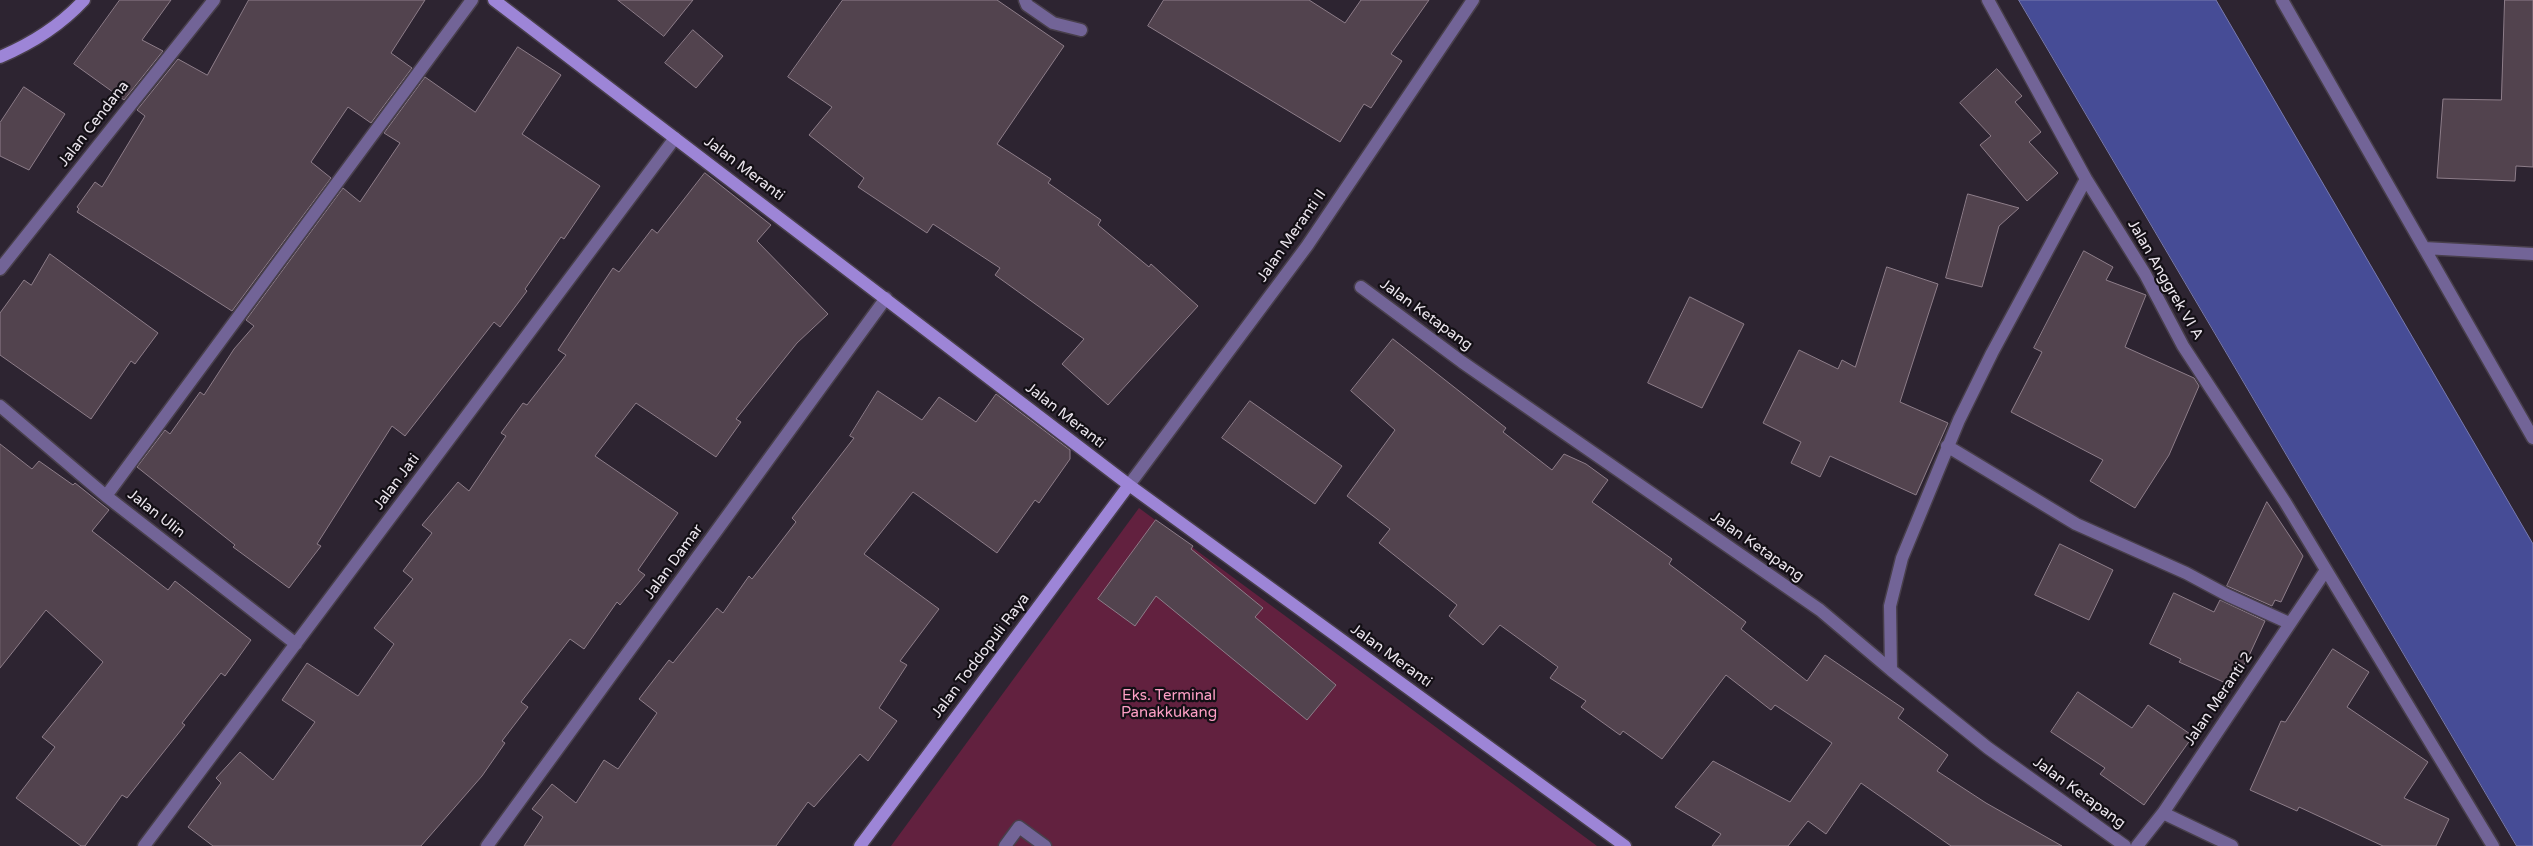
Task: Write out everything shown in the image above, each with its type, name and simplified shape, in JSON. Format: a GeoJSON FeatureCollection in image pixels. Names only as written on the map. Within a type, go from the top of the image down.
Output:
{"type":"FeatureCollection","features":[{"type":"Feature","properties":{"kind":"street"},"geometry":{"type":"LineString","coordinates":[[0,57],[26,46],[48,32],[69,16],[84,0]]}},
{"type":"Feature","properties":{"kind":"street","name":"Jalan Cendana"},"geometry":{"type":"LineString","coordinates":[[0,269],[214,0]]}},
{"type":"Feature","properties":{"kind":"street"},"geometry":{"type":"LineString","coordinates":[[106,496],[472,0]]}},
{"type":"Feature","properties":{"kind":"street","name":"Jalan Meranti"},"geometry":{"type":"LineString","coordinates":[[494,0],[1129,485],[1625,846]]}},
{"type":"Feature","properties":{"kind":"street"},"geometry":{"type":"LineString","coordinates":[[1026,0],[1027,4],[1053,23],[1081,30]]}},
{"type":"Feature","properties":{"kind":"street","name":"Jalan Meranti II"},"geometry":{"type":"LineString","coordinates":[[1129,485],[1307,246],[1473,0]]}},
{"type":"Feature","properties":{"kind":"street","name":"Jalan Anggrek VI A"},"geometry":{"type":"LineString","coordinates":[[1988,0],[2086,179],[2145,274],[2183,346],[2285,502],[2493,846]]}},
{"type":"Feature","properties":{"kind":"street"},"geometry":{"type":"LineString","coordinates":[[2282,0],[2533,438]]}},
{"type":"Feature","properties":{"kind":"street","name":"Jalan Jati"},"geometry":{"type":"LineString","coordinates":[[144,846],[675,138]]}},
{"type":"Feature","properties":{"kind":"street"},"geometry":{"type":"LineString","coordinates":[[1891,670],[1890,606],[1902,558],[1947,446],[1992,353],[2086,179]]}},
{"type":"Feature","properties":{"kind":"street"},"geometry":{"type":"LineString","coordinates":[[2424,248],[2533,254]]}},
{"type":"Feature","properties":{"kind":"street","name":"Jalan Ketapang"},"geometry":{"type":"LineString","coordinates":[[1361,287],[1462,362],[1820,610],[1988,748],[2125,846]]}},
{"type":"Feature","properties":{"kind":"street","name":"Jalan Damar"},"geometry":{"type":"LineString","coordinates":[[487,846],[886,298]]}},
{"type":"Feature","properties":{"kind":"street","name":"Jalan Ulin"},"geometry":{"type":"LineString","coordinates":[[0,406],[106,496],[296,644]]}},
{"type":"Feature","properties":{"kind":"street"},"geometry":{"type":"LineString","coordinates":[[1947,446],[2076,524],[2186,573],[2227,595],[2290,622]]}},
{"type":"Feature","properties":{"kind":"street","name":"Jalan Toddopuli Raya"},"geometry":{"type":"LineString","coordinates":[[860,846],[1129,485]]}},
{"type":"Feature","properties":{"kind":"street","name":"Jalan Meranti 2"},"geometry":{"type":"LineString","coordinates":[[2137,846],[2163,813],[2326,570]]}},
{"type":"Feature","properties":{"kind":"street"},"geometry":{"type":"LineString","coordinates":[[2163,813],[2232,846]]}},
{"type":"Feature","properties":{"kind":"street"},"geometry":{"type":"LineString","coordinates":[[1005,846],[1019,827],[1045,846]]}},
{"type":"Feature","properties":{"kind":"green space","name":"Eks. Terminal Panakkukang"},"geometry":{"type":"Polygon","coordinates":[[[1139,508],[1597,846],[891,846],[1139,508]]]}},
{"type":"Feature","properties":{"kind":"shaded area"},"geometry":{"type":"Polygon","coordinates":[[[2019,0],[2216,0],[2533,544],[2533,846],[2517,846],[2019,0]]]}},
{"type":"Feature","properties":{"kind":"building"},"geometry":{"type":"Polygon","coordinates":[[[120,0],[171,0],[142,40],[163,51],[124,100],[74,64],[120,0]]]}},
{"type":"Feature","properties":{"kind":"building"},"geometry":{"type":"Polygon","coordinates":[[[249,0],[425,0],[391,53],[412,68],[371,123],[348,107],[311,162],[331,178],[232,311],[77,212],[79,209],[77,207],[95,182],[102,187],[145,116],[137,110],[178,59],[207,75],[249,0]]]}},
{"type":"Feature","properties":{"kind":"building"},"geometry":{"type":"Polygon","coordinates":[[[618,0],[693,0],[664,36],[618,0]]]}},
{"type":"Feature","properties":{"kind":"building"},"geometry":{"type":"Polygon","coordinates":[[[843,0],[997,0],[1064,46],[997,144],[1051,179],[1048,183],[1101,220],[1098,225],[1149,267],[1151,264],[1198,306],[1108,405],[1062,364],[1084,339],[995,275],[1000,268],[933,224],[927,233],[858,187],[864,178],[809,135],[832,107],[788,77],[843,0]]]}},
{"type":"Feature","properties":{"kind":"building"},"geometry":{"type":"Polygon","coordinates":[[[1164,0],[1309,0],[1345,23],[1361,0],[1429,0],[1391,54],[1402,61],[1371,108],[1364,104],[1340,142],[1148,26],[1164,0]]]}},
{"type":"Feature","properties":{"kind":"building"},"geometry":{"type":"Polygon","coordinates":[[[2505,0],[2533,0],[2533,167],[2516,166],[2515,181],[2437,178],[2443,99],[2501,100],[2505,0]]]}},
{"type":"Feature","properties":{"kind":"building"},"geometry":{"type":"Polygon","coordinates":[[[693,30],[723,56],[696,88],[665,63],[693,30]]]}},
{"type":"Feature","properties":{"kind":"building"},"geometry":{"type":"Polygon","coordinates":[[[518,47],[561,75],[522,134],[600,186],[564,239],[561,237],[525,289],[527,291],[500,327],[494,322],[405,436],[392,426],[317,544],[321,546],[289,588],[233,547],[235,545],[137,467],[165,430],[170,434],[200,392],[204,395],[234,349],[254,326],[246,320],[343,188],[360,202],[400,143],[384,133],[425,77],[475,112],[518,47]]]}},
{"type":"Feature","properties":{"kind":"building"},"geometry":{"type":"Polygon","coordinates":[[[1997,69],[2022,96],[2015,102],[2041,132],[2029,142],[2058,173],[2027,201],[1980,145],[1991,136],[1960,103],[1997,69]]]}},
{"type":"Feature","properties":{"kind":"building"},"geometry":{"type":"Polygon","coordinates":[[[24,87],[65,114],[29,170],[0,156],[0,123],[24,87]]]}},
{"type":"Feature","properties":{"kind":"building"},"geometry":{"type":"Polygon","coordinates":[[[705,173],[771,225],[757,241],[828,314],[797,343],[736,419],[741,422],[716,457],[636,403],[595,456],[678,513],[638,570],[645,575],[620,605],[617,602],[584,649],[570,639],[521,702],[528,707],[502,741],[505,743],[482,776],[421,846],[213,846],[188,827],[221,783],[216,778],[240,752],[273,780],[315,722],[282,700],[307,663],[358,696],[394,644],[374,628],[413,579],[403,571],[432,533],[422,525],[458,482],[469,491],[506,436],[501,433],[523,403],[527,405],[566,355],[558,350],[613,268],[619,272],[652,229],[657,233],[705,173]]]}},
{"type":"Feature","properties":{"kind":"building"},"geometry":{"type":"Polygon","coordinates":[[[1968,194],[2019,208],[1999,226],[1982,287],[1946,278],[1968,194]]]}},
{"type":"Feature","properties":{"kind":"building"},"geometry":{"type":"Polygon","coordinates":[[[2084,251],[2113,267],[2106,280],[2146,295],[2125,347],[2194,378],[2199,386],[2169,455],[2135,508],[2090,481],[2103,460],[2011,412],[2042,352],[2034,348],[2084,251]]]}},
{"type":"Feature","properties":{"kind":"building"},"geometry":{"type":"Polygon","coordinates":[[[50,254],[158,333],[135,364],[131,361],[91,419],[0,355],[0,313],[24,280],[31,285],[50,254]]]}},
{"type":"Feature","properties":{"kind":"building"},"geometry":{"type":"Polygon","coordinates":[[[1887,267],[1938,284],[1900,402],[1948,423],[1916,495],[1830,456],[1820,477],[1791,463],[1801,442],[1763,423],[1799,350],[1838,369],[1842,360],[1855,367],[1887,267]]]}},
{"type":"Feature","properties":{"kind":"building"},"geometry":{"type":"Polygon","coordinates":[[[1690,297],[1744,324],[1702,408],[1648,383],[1690,297]]]}},
{"type":"Feature","properties":{"kind":"building"},"geometry":{"type":"Polygon","coordinates":[[[1393,339],[1506,428],[1503,432],[1552,470],[1564,454],[1586,464],[1608,480],[1592,502],[1672,559],[1669,564],[1746,622],[1741,629],[1807,681],[1825,655],[1904,709],[1898,718],[1948,755],[1937,771],[1986,803],[2062,846],[1951,846],[1861,783],[1826,834],[1808,821],[1788,846],[1712,846],[1721,834],[1675,807],[1713,761],[1790,802],[1832,743],[1775,705],[1771,710],[1726,675],[1662,759],[1623,731],[1620,735],[1581,707],[1586,701],[1550,678],[1558,667],[1500,625],[1483,645],[1449,616],[1457,605],[1379,543],[1390,529],[1347,496],[1395,430],[1351,391],[1393,339]]]}},
{"type":"Feature","properties":{"kind":"building"},"geometry":{"type":"Polygon","coordinates":[[[878,391],[922,420],[939,397],[976,422],[996,394],[1070,450],[1070,459],[1039,503],[1035,500],[997,553],[913,492],[864,554],[939,609],[900,661],[907,665],[879,708],[897,721],[868,761],[860,754],[814,807],[808,802],[776,846],[524,846],[543,817],[532,809],[552,784],[576,803],[604,760],[618,769],[657,713],[639,699],[669,660],[673,663],[717,608],[723,613],[749,576],[752,579],[796,522],[792,518],[854,438],[850,436],[878,391]]]}},
{"type":"Feature","properties":{"kind":"building"},"geometry":{"type":"Polygon","coordinates":[[[1250,401],[1342,466],[1315,504],[1222,438],[1250,401]]]}},
{"type":"Feature","properties":{"kind":"building"},"geometry":{"type":"Polygon","coordinates":[[[0,444],[32,469],[39,461],[73,485],[75,483],[109,510],[92,531],[168,590],[175,581],[251,640],[225,676],[221,673],[182,723],[185,725],[127,798],[122,795],[85,846],[81,846],[16,798],[55,747],[42,737],[103,662],[46,610],[0,668],[0,444]]]}},
{"type":"Feature","properties":{"kind":"building"},"geometry":{"type":"Polygon","coordinates":[[[2267,502],[2303,556],[2281,602],[2275,600],[2272,606],[2227,586],[2267,502]]]}},
{"type":"Feature","properties":{"kind":"building"},"geometry":{"type":"Polygon","coordinates":[[[1156,520],[1193,546],[1191,549],[1263,608],[1255,617],[1336,685],[1307,720],[1156,596],[1135,626],[1098,599],[1156,520]]]}},
{"type":"Feature","properties":{"kind":"building"},"geometry":{"type":"Polygon","coordinates":[[[2060,544],[2113,570],[2089,620],[2035,595],[2060,544]]]}},
{"type":"Feature","properties":{"kind":"building"},"geometry":{"type":"Polygon","coordinates":[[[2174,593],[2214,612],[2220,600],[2265,621],[2247,660],[2230,685],[2179,662],[2181,659],[2150,644],[2174,593]]]}},
{"type":"Feature","properties":{"kind":"building"},"geometry":{"type":"Polygon","coordinates":[[[2333,649],[2369,672],[2347,707],[2428,762],[2404,798],[2449,819],[2436,846],[2383,846],[2299,807],[2297,811],[2250,790],[2281,721],[2285,722],[2333,649]]]}},
{"type":"Feature","properties":{"kind":"building"},"geometry":{"type":"Polygon","coordinates":[[[2078,692],[2132,728],[2148,705],[2193,736],[2144,805],[2100,774],[2105,768],[2051,732],[2078,692]]]}}]}
